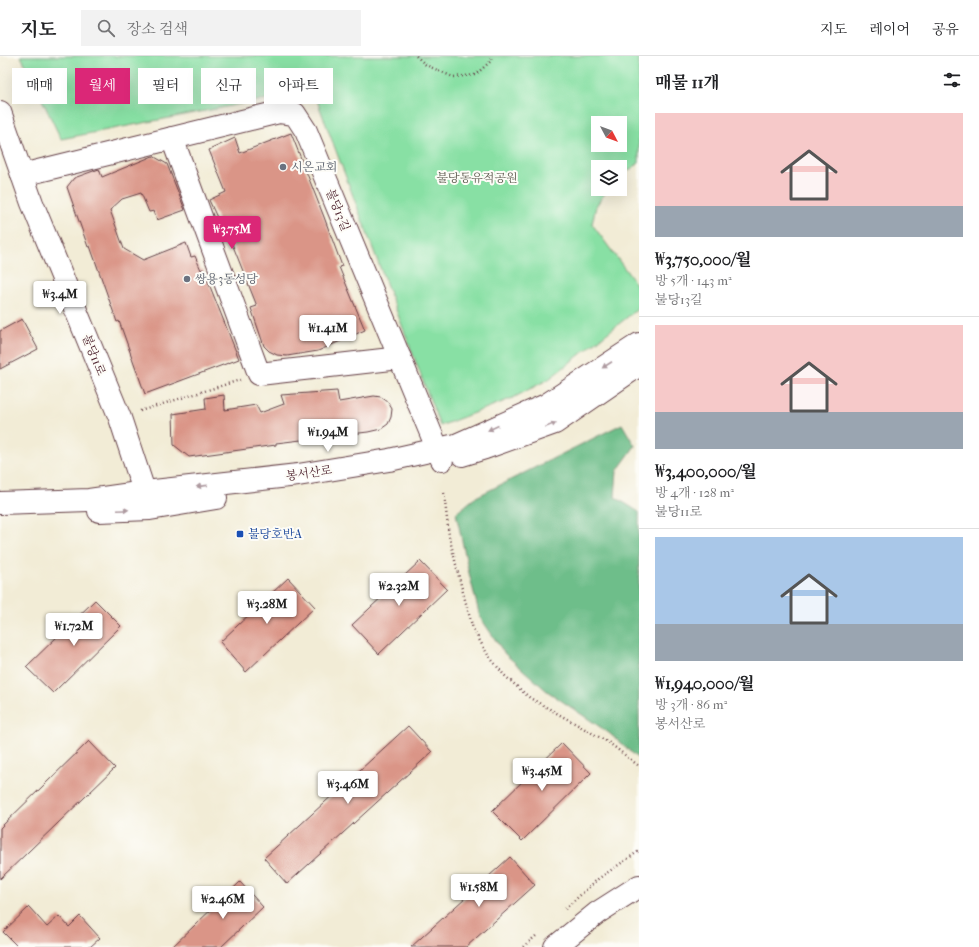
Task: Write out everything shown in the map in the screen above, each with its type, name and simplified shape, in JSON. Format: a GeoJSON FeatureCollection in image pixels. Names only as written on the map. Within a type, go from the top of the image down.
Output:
{"type":"FeatureCollection","features":[{"type":"Feature","properties":{"kind":"street","name":"불당11로"},"geometry":{"type":"LineString","coordinates":[[0,112],[32,203],[120,418],[148,500]]}},
{"type":"Feature","properties":{"kind":"street","name":"불당13길"},"geometry":{"type":"LineString","coordinates":[[22,175],[279,112],[295,114],[306,131],[440,455]]}},
{"type":"Feature","properties":{"kind":"street"},"geometry":{"type":"LineString","coordinates":[[172,138],[260,374],[400,358]]}},
{"type":"Feature","properties":{"kind":"street","name":"봉서산로"},"geometry":{"type":"LineString","coordinates":[[440,455],[456,445],[546,405],[639,344]]}},
{"type":"Feature","properties":{"kind":"street","name":"봉서산로"},"geometry":{"type":"LineString","coordinates":[[0,516],[148,500],[389,460],[440,455],[485,448],[555,423],[639,365]]}},
{"type":"Feature","properties":{"kind":"street","name":"봉서산로"},"geometry":{"type":"LineString","coordinates":[[0,503],[148,500]]}},
{"type":"Feature","properties":{"kind":"street"},"geometry":{"type":"LineString","coordinates":[[555,947],[597,913],[639,886]]}},
{"type":"Feature","properties":{"kind":"path"},"geometry":{"type":"LineString","coordinates":[[416,56],[426,65],[453,77],[475,76],[491,61],[493,56]]}},
{"type":"Feature","properties":{"kind":"path"},"geometry":{"type":"LineString","coordinates":[[120,418],[260,374]]}},
{"type":"Feature","properties":{"kind":"path"},"geometry":{"type":"LineString","coordinates":[[444,493],[450,536],[460,585],[473,629],[488,655],[504,675],[530,698],[608,742],[639,766]]}},
{"type":"Feature","properties":{"kind":"green space","name":"불당동유적공원"},"geometry":{"type":"Polygon","coordinates":[[[21,56],[639,56],[639,163],[627,172],[627,160],[591,160],[591,196],[603,196],[596,206],[592,224],[639,288],[639,308],[549,379],[513,398],[440,426],[318,104],[333,104],[333,68],[264,68],[264,100],[256,101],[256,68],[201,68],[201,104],[241,104],[61,139],[44,104],[67,104],[67,68],[27,68],[21,56]]]}},
{"type":"Feature","properties":{"kind":"green space"},"geometry":{"type":"Polygon","coordinates":[[[622,424],[635,446],[617,471],[615,497],[639,512],[639,759],[609,733],[547,691],[505,654],[480,617],[456,513],[476,497],[622,424]]]}},
{"type":"Feature","properties":{"kind":"building"},"geometry":{"type":"Polygon","coordinates":[[[291,133],[342,266],[339,267],[365,330],[318,351],[287,356],[277,355],[269,351],[264,346],[251,308],[257,306],[223,221],[219,222],[209,200],[226,192],[209,150],[235,138],[240,153],[291,133]]]}},
{"type":"Feature","properties":{"kind":"building"},"geometry":{"type":"Polygon","coordinates":[[[153,156],[167,164],[185,210],[157,220],[154,211],[149,212],[141,193],[122,199],[110,210],[124,249],[143,260],[186,243],[191,257],[195,256],[201,270],[203,269],[239,359],[145,394],[90,246],[88,247],[67,187],[74,178],[99,169],[102,177],[153,156]]]}},
{"type":"Feature","properties":{"kind":"building"},"geometry":{"type":"Polygon","coordinates":[[[22,319],[38,349],[0,369],[0,331],[22,319]]]}},
{"type":"Feature","properties":{"kind":"building"},"geometry":{"type":"Polygon","coordinates":[[[337,391],[339,402],[374,396],[381,397],[388,402],[392,409],[388,424],[381,429],[368,432],[276,443],[276,445],[189,457],[174,445],[173,414],[206,409],[205,398],[224,395],[225,410],[256,405],[260,413],[284,404],[281,395],[337,391]]]}},
{"type":"Feature","properties":{"kind":"building"},"geometry":{"type":"Polygon","coordinates":[[[420,561],[447,589],[379,654],[352,625],[420,561]]]}},
{"type":"Feature","properties":{"kind":"building"},"geometry":{"type":"Polygon","coordinates":[[[288,578],[315,607],[246,672],[220,642],[288,578]]]}},
{"type":"Feature","properties":{"kind":"building"},"geometry":{"type":"Polygon","coordinates":[[[95,600],[121,626],[53,693],[26,667],[95,600]]]}},
{"type":"Feature","properties":{"kind":"building"},"geometry":{"type":"Polygon","coordinates":[[[408,726],[432,752],[287,884],[264,858],[408,726]]]}},
{"type":"Feature","properties":{"kind":"building"},"geometry":{"type":"Polygon","coordinates":[[[89,741],[115,768],[0,879],[0,828],[89,741]]]}},
{"type":"Feature","properties":{"kind":"building"},"geometry":{"type":"Polygon","coordinates":[[[562,743],[591,773],[522,841],[492,811],[562,743]]]}},
{"type":"Feature","properties":{"kind":"building"},"geometry":{"type":"Polygon","coordinates":[[[510,857],[535,885],[466,947],[411,947],[510,857]]]}},
{"type":"Feature","properties":{"kind":"building"},"geometry":{"type":"Polygon","coordinates":[[[240,882],[263,907],[221,947],[172,947],[240,882]]]}},
{"type":"Feature","properties":{"kind":"building"},"geometry":{"type":"Polygon","coordinates":[[[29,907],[47,927],[59,916],[69,927],[80,916],[100,938],[90,947],[18,947],[3,932],[29,907]]]}},
{"type":"Feature","properties":{"kind":"place","name":"시온교회"},"geometry":{"type":"Point","coordinates":[283,167]}},
{"type":"Feature","properties":{"kind":"place","name":"쌍용3동성당"},"geometry":{"type":"Point","coordinates":[187,279]}},
{"type":"Feature","properties":{"kind":"place","name":"불당호반A"},"geometry":{"type":"Point","coordinates":[240,534]}}]}
